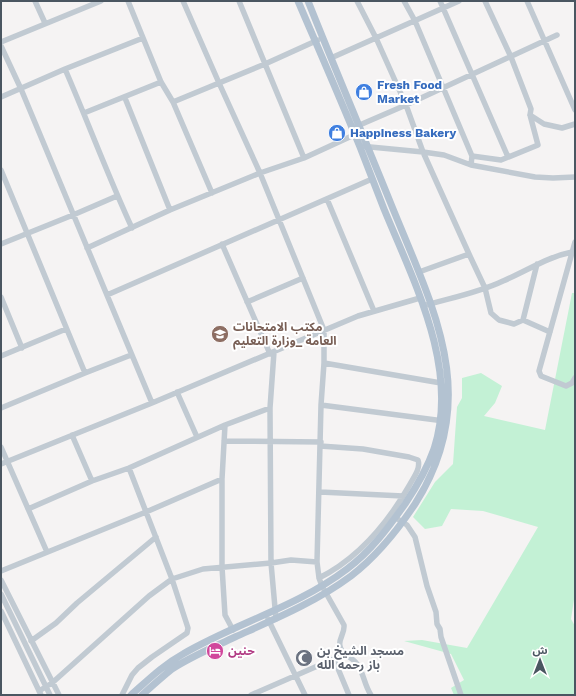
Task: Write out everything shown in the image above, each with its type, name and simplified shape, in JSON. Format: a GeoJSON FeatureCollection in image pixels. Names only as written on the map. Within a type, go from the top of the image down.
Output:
{"type":"FeatureCollection","features":[{"type":"Feature","properties":{"kind":"main road"},"geometry":{"type":"LineString","coordinates":[[298,1],[419,272],[435,346],[441,383],[444,421]]}},
{"type":"Feature","properties":{"kind":"main road"},"geometry":{"type":"LineString","coordinates":[[308,1],[331,58],[355,129]]}},
{"type":"Feature","properties":{"kind":"main road"},"geometry":{"type":"LineString","coordinates":[[142,695],[171,671],[188,660],[324,589],[363,566],[384,545],[403,522],[430,478],[438,435],[444,421],[449,392],[446,363],[427,305],[420,298],[372,179],[363,146]]}},
{"type":"Feature","properties":{"kind":"main road"},"geometry":{"type":"LineString","coordinates":[[324,589],[334,578],[358,561],[378,541],[396,518],[406,497],[432,464]]}},
{"type":"Feature","properties":{"kind":"main road"},"geometry":{"type":"LineString","coordinates":[[406,497],[416,502]]}},
{"type":"Feature","properties":{"kind":"main road"},"geometry":{"type":"LineString","coordinates":[[134,694],[154,674],[182,654],[233,630],[272,616]]}},
{"type":"Feature","properties":{"kind":"street"},"geometry":{"type":"LineString","coordinates":[[35,1],[45,23]]}},
{"type":"Feature","properties":{"kind":"street"},"geometry":{"type":"LineString","coordinates":[[1,42],[101,1]]}},
{"type":"Feature","properties":{"kind":"street"},"geometry":{"type":"LineString","coordinates":[[128,1],[162,82],[173,102],[212,193]]}},
{"type":"Feature","properties":{"kind":"street"},"geometry":{"type":"LineString","coordinates":[[183,1],[260,174],[324,330],[317,562],[319,578],[344,626],[345,630],[340,642],[340,647],[345,654],[357,663],[365,686],[371,695]]}},
{"type":"Feature","properties":{"kind":"street"},"geometry":{"type":"LineString","coordinates":[[239,1],[304,158]]}},
{"type":"Feature","properties":{"kind":"street"},"geometry":{"type":"LineString","coordinates":[[357,1],[376,38],[406,106],[423,152],[485,288],[491,313],[499,320],[514,324],[523,320],[550,332]]}},
{"type":"Feature","properties":{"kind":"street"},"geometry":{"type":"LineString","coordinates":[[404,1],[472,156],[471,165]]}},
{"type":"Feature","properties":{"kind":"street"},"geometry":{"type":"LineString","coordinates":[[440,1],[508,158]]}},
{"type":"Feature","properties":{"kind":"street"},"geometry":{"type":"LineString","coordinates":[[331,58],[459,1]]}},
{"type":"Feature","properties":{"kind":"street"},"geometry":{"type":"LineString","coordinates":[[472,156],[501,160],[538,145],[530,115],[532,109],[485,1]]}},
{"type":"Feature","properties":{"kind":"street"},"geometry":{"type":"LineString","coordinates":[[526,1],[575,110]]}},
{"type":"Feature","properties":{"kind":"street"},"geometry":{"type":"LineString","coordinates":[[87,248],[170,210],[304,158],[355,129],[557,35]]}},
{"type":"Feature","properties":{"kind":"street"},"geometry":{"type":"LineString","coordinates":[[1,97],[65,69],[143,38]]}},
{"type":"Feature","properties":{"kind":"street"},"geometry":{"type":"LineString","coordinates":[[173,102],[323,38]]}},
{"type":"Feature","properties":{"kind":"street"},"geometry":{"type":"LineString","coordinates":[[1,46],[152,403]]}},
{"type":"Feature","properties":{"kind":"street"},"geometry":{"type":"LineString","coordinates":[[65,69],[117,196],[132,228]]}},
{"type":"Feature","properties":{"kind":"street"},"geometry":{"type":"LineString","coordinates":[[84,113],[125,98],[162,82]]}},
{"type":"Feature","properties":{"kind":"street"},"geometry":{"type":"LineString","coordinates":[[125,98],[170,210]]}},
{"type":"Feature","properties":{"kind":"street"},"geometry":{"type":"LineString","coordinates":[[530,115],[544,124],[562,128],[575,124]]}},
{"type":"Feature","properties":{"kind":"street"},"geometry":{"type":"LineString","coordinates":[[363,146],[444,155],[471,165],[543,178],[575,177]]}},
{"type":"Feature","properties":{"kind":"street"},"geometry":{"type":"LineString","coordinates":[[1,170],[84,373]]}},
{"type":"Feature","properties":{"kind":"street"},"geometry":{"type":"LineString","coordinates":[[107,295],[372,179]]}},
{"type":"Feature","properties":{"kind":"street"},"geometry":{"type":"LineString","coordinates":[[1,244],[117,196]]}},
{"type":"Feature","properties":{"kind":"street"},"geometry":{"type":"LineString","coordinates":[[327,199],[374,311]]}},
{"type":"Feature","properties":{"kind":"street"},"geometry":{"type":"LineString","coordinates":[[575,242],[539,371],[541,376],[566,386],[572,383],[575,378]]}},
{"type":"Feature","properties":{"kind":"street"},"geometry":{"type":"LineString","coordinates":[[222,244],[247,302],[272,353],[270,408],[272,616],[305,695]]}},
{"type":"Feature","properties":{"kind":"street"},"geometry":{"type":"LineString","coordinates":[[427,305],[485,288],[504,281],[537,264],[562,254],[572,252]]}},
{"type":"Feature","properties":{"kind":"street"},"geometry":{"type":"LineString","coordinates":[[419,272],[469,254]]}},
{"type":"Feature","properties":{"kind":"street"},"geometry":{"type":"LineString","coordinates":[[523,320],[537,264]]}},
{"type":"Feature","properties":{"kind":"street"},"geometry":{"type":"LineString","coordinates":[[247,302],[303,278]]}},
{"type":"Feature","properties":{"kind":"street"},"geometry":{"type":"LineString","coordinates":[[1,297],[22,348]]}},
{"type":"Feature","properties":{"kind":"street"},"geometry":{"type":"LineString","coordinates":[[1,464],[152,403],[324,330],[374,311],[420,298]]}},
{"type":"Feature","properties":{"kind":"street"},"geometry":{"type":"LineString","coordinates":[[1,356],[66,329]]}},
{"type":"Feature","properties":{"kind":"street"},"geometry":{"type":"LineString","coordinates":[[1,408],[131,354]]}},
{"type":"Feature","properties":{"kind":"street"},"geometry":{"type":"LineString","coordinates":[[324,363],[441,383]]}},
{"type":"Feature","properties":{"kind":"street"},"geometry":{"type":"LineString","coordinates":[[177,392],[197,437]]}},
{"type":"Feature","properties":{"kind":"street"},"geometry":{"type":"LineString","coordinates":[[321,405],[444,421]]}},
{"type":"Feature","properties":{"kind":"street"},"geometry":{"type":"LineString","coordinates":[[28,508],[92,481],[129,468],[224,425],[270,408]]}},
{"type":"Feature","properties":{"kind":"street"},"geometry":{"type":"LineString","coordinates":[[224,425],[222,479],[222,567],[226,615],[233,630]]}},
{"type":"Feature","properties":{"kind":"street"},"geometry":{"type":"LineString","coordinates":[[72,435],[92,481]]}},
{"type":"Feature","properties":{"kind":"street"},"geometry":{"type":"LineString","coordinates":[[224,441],[271,441],[320,444],[363,449],[418,460],[419,465],[406,497],[387,520],[368,542],[348,560],[319,578]]}},
{"type":"Feature","properties":{"kind":"street"},"geometry":{"type":"LineString","coordinates":[[1,447],[47,552]]}},
{"type":"Feature","properties":{"kind":"street"},"geometry":{"type":"LineString","coordinates":[[122,695],[132,675],[138,668],[187,633],[188,628],[172,579],[129,468]]}},
{"type":"Feature","properties":{"kind":"street"},"geometry":{"type":"LineString","coordinates":[[1,571],[146,512],[222,479]]}},
{"type":"Feature","properties":{"kind":"street"},"geometry":{"type":"LineString","coordinates":[[320,492],[406,497]]}},
{"type":"Feature","properties":{"kind":"street"},"geometry":{"type":"LineString","coordinates":[[396,518],[410,528],[415,537],[427,586],[436,612],[437,624],[440,629],[441,637],[460,695]]}},
{"type":"Feature","properties":{"kind":"street"},"geometry":{"type":"LineString","coordinates":[[31,641],[56,623],[77,603],[156,537]]}},
{"type":"Feature","properties":{"kind":"street"},"geometry":{"type":"LineString","coordinates":[[1,611],[40,693],[149,596],[172,579],[203,569],[291,560],[317,562]]}},
{"type":"Feature","properties":{"kind":"street"},"geometry":{"type":"LineString","coordinates":[[1,580],[59,695]]}},
{"type":"Feature","properties":{"kind":"street"},"geometry":{"type":"LineString","coordinates":[[1,594],[50,695]]}},
{"type":"Feature","properties":{"kind":"street"},"geometry":{"type":"LineString","coordinates":[[1,629],[8,626]]}},
{"type":"Feature","properties":{"kind":"street"},"geometry":{"type":"LineString","coordinates":[[251,695],[345,654]]}},
{"type":"Feature","properties":{"kind":"street"},"geometry":{"type":"LineString","coordinates":[[334,659],[349,695]]}},
{"type":"Feature","properties":{"kind":"green space"},"geometry":{"type":"Polygon","coordinates":[[[572,293],[575,293],[575,593],[571,619],[575,626],[575,695],[454,695],[451,688],[464,680],[451,654],[404,641],[422,640],[467,648],[538,527],[483,511],[451,509],[442,526],[425,529],[413,517],[435,482],[453,464],[457,407],[462,398],[462,378],[481,373],[502,386],[495,403],[484,416],[545,430],[572,293]]]}},
{"type":"Feature","properties":{"kind":"place","name":"Fresh Food Market"},"geometry":{"type":"Point","coordinates":[364,92]}},
{"type":"Feature","properties":{"kind":"place","name":"Happiness Bakery"},"geometry":{"type":"Point","coordinates":[337,133]}},
{"type":"Feature","properties":{"kind":"place","name":"مكتب الامتحانات العامة _وزارة التعليم"},"geometry":{"type":"Point","coordinates":[220,334]}},
{"type":"Feature","properties":{"kind":"place","name":"حنين"},"geometry":{"type":"Point","coordinates":[215,651]}},
{"type":"Feature","properties":{"kind":"place","name":"مسجد الشيخ بن باز رحمه الله"},"geometry":{"type":"Point","coordinates":[304,658]}}]}
